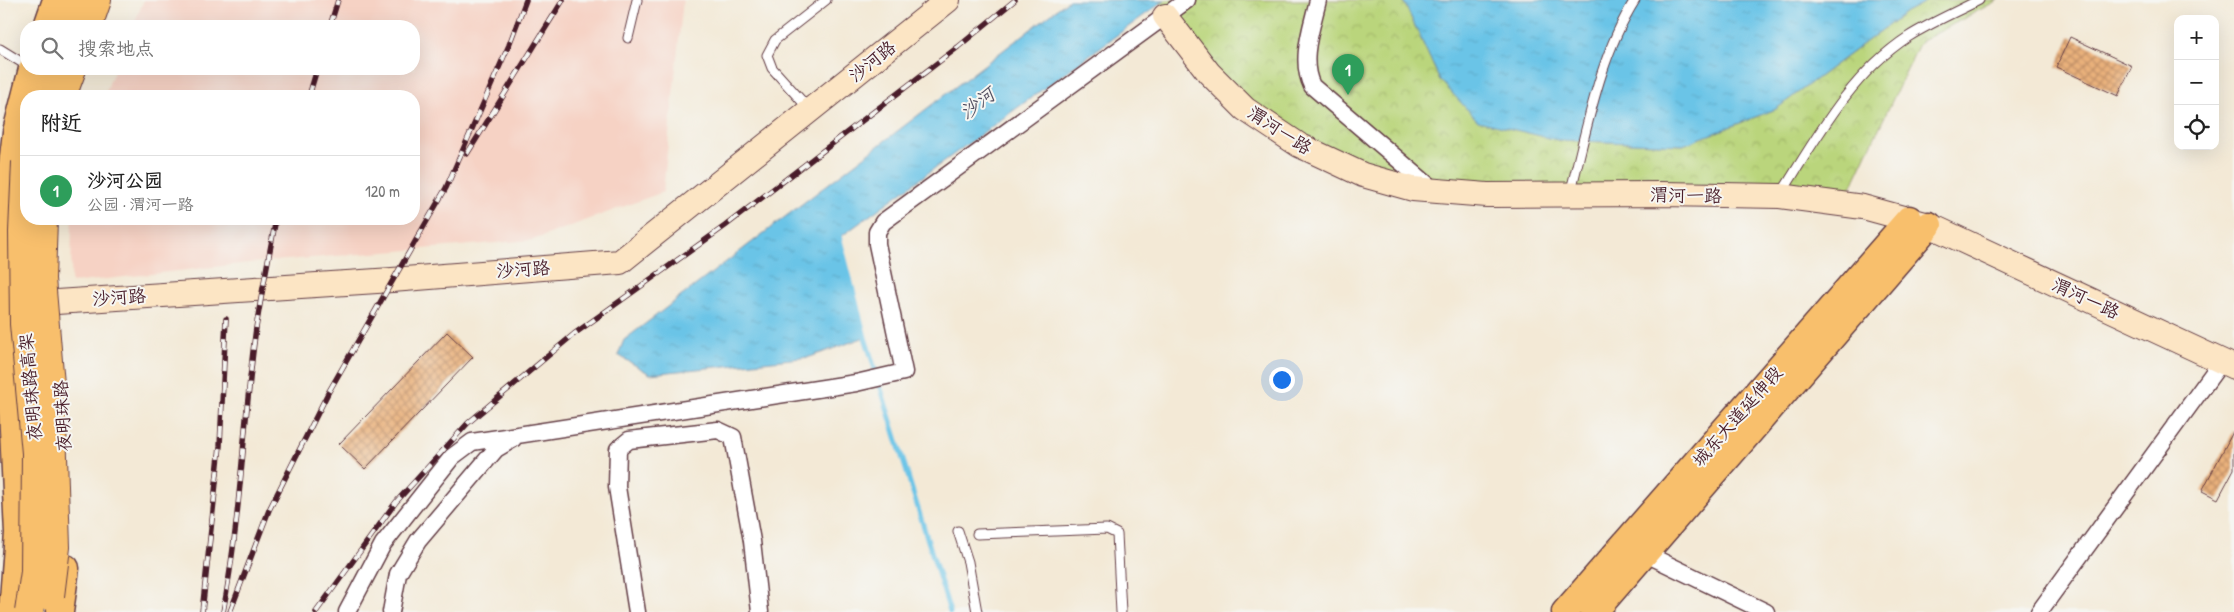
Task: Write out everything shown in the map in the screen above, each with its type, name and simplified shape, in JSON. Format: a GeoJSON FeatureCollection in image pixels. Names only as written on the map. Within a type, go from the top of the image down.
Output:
{"type":"FeatureCollection","features":[{"type":"Feature","properties":{"kind":"highway"},"geometry":{"type":"LineString","coordinates":[[66,20],[74,0]]}},
{"type":"Feature","properties":{"kind":"highway"},"geometry":{"type":"LineString","coordinates":[[90,20],[97,0]]}},
{"type":"Feature","properties":{"kind":"highway"},"geometry":{"type":"LineString","coordinates":[[41,90],[46,75]]}},
{"type":"Feature","properties":{"kind":"highway"},"geometry":{"type":"LineString","coordinates":[[64,90],[70,75]]}},
{"type":"Feature","properties":{"kind":"highway","name":"夜明珠路高架"},"geometry":{"type":"LineString","coordinates":[[23,225],[24,324],[36,453],[36,572],[29,612]]}},
{"type":"Feature","properties":{"kind":"highway","name":"夜明珠路高架"},"geometry":{"type":"LineString","coordinates":[[43,225],[41,280],[51,396],[56,547],[48,612]]}},
{"type":"Feature","properties":{"kind":"main road"},"geometry":{"type":"LineString","coordinates":[[49,20],[56,0]]}},
{"type":"Feature","properties":{"kind":"main road"},"geometry":{"type":"LineString","coordinates":[[102,20],[109,0]]}},
{"type":"Feature","properties":{"kind":"main road"},"geometry":{"type":"LineString","coordinates":[[27,90],[30,75]]}},
{"type":"Feature","properties":{"kind":"main road"},"geometry":{"type":"LineString","coordinates":[[75,90],[82,75]]}},
{"type":"Feature","properties":{"kind":"main road"},"geometry":{"type":"LineString","coordinates":[[12,612],[11,580],[18,533],[7,305],[9,189],[16,132],[20,116]]}},
{"type":"Feature","properties":{"kind":"main road","name":"城东大道延伸段"},"geometry":{"type":"LineString","coordinates":[[1594,612],[1646,554],[1919,222]]}},
{"type":"Feature","properties":{"kind":"main road","name":"城东大道延伸段"},"geometry":{"type":"LineString","coordinates":[[1565,612],[1919,222]]}},
{"type":"Feature","properties":{"kind":"main road","name":"夜明珠路"},"geometry":{"type":"LineString","coordinates":[[54,225],[68,549],[60,612]]}},
{"type":"Feature","properties":{"kind":"street","name":"沙河路"},"geometry":{"type":"LineString","coordinates":[[7,305],[392,280],[620,262],[948,0]]}},
{"type":"Feature","properties":{"kind":"street"},"geometry":{"type":"LineString","coordinates":[[347,612],[383,544],[452,457],[472,442],[520,436],[904,372],[877,244],[877,232],[883,222],[1187,0]]}},
{"type":"Feature","properties":{"kind":"street"},"geometry":{"type":"LineString","coordinates":[[1318,0],[1306,62],[1306,75],[1312,86],[1435,191]]}},
{"type":"Feature","properties":{"kind":"street","name":"渭河一路"},"geometry":{"type":"LineString","coordinates":[[1165,16],[1209,73],[1245,109],[1299,145],[1363,175],[1413,189],[1487,195],[1780,196],[1863,207],[1919,222],[2228,364]]}},
{"type":"Feature","properties":{"kind":"street"},"geometry":{"type":"LineString","coordinates":[[2039,612],[2228,364]]}},
{"type":"Feature","properties":{"kind":"street"},"geometry":{"type":"LineString","coordinates":[[637,612],[617,487],[618,449],[629,440],[718,430],[733,437],[752,541],[760,612]]}},
{"type":"Feature","properties":{"kind":"street"},"geometry":{"type":"LineString","coordinates":[[391,612],[398,574],[418,541],[496,449],[520,436]]}},
{"type":"Feature","properties":{"kind":"street"},"geometry":{"type":"LineString","coordinates":[[1646,554],[1766,612]]}},
{"type":"Feature","properties":{"kind":"lane"},"geometry":{"type":"LineString","coordinates":[[628,38],[637,0]]}},
{"type":"Feature","properties":{"kind":"lane"},"geometry":{"type":"LineString","coordinates":[[811,111],[772,68],[767,56],[775,40],[826,0]]}},
{"type":"Feature","properties":{"kind":"lane"},"geometry":{"type":"LineString","coordinates":[[1570,194],[1596,97],[1614,42],[1624,17],[1635,0]]}},
{"type":"Feature","properties":{"kind":"lane"},"geometry":{"type":"LineString","coordinates":[[1780,196],[1854,84],[1886,54],[1909,37],[1980,0]]}},
{"type":"Feature","properties":{"kind":"lane"},"geometry":{"type":"LineString","coordinates":[[0,49],[20,61]]}},
{"type":"Feature","properties":{"kind":"lane"},"geometry":{"type":"LineString","coordinates":[[977,534],[1107,529],[1116,534],[1121,612]]}},
{"type":"Feature","properties":{"kind":"lane"},"geometry":{"type":"LineString","coordinates":[[958,531],[968,562],[977,612]]}},
{"type":"Feature","properties":{"kind":"shaded area"},"geometry":{"type":"Polygon","coordinates":[[[144,0],[683,0],[663,192],[533,240],[249,263],[71,283],[72,225],[420,225],[420,90],[106,90],[113,75],[420,75],[420,20],[136,20],[144,0]]]}},
{"type":"Feature","properties":{"kind":"green space"},"geometry":{"type":"Polygon","coordinates":[[[1165,0],[1403,0],[1440,80],[1557,140],[1683,145],[1776,109],[1906,12],[1929,0],[1998,0],[1920,42],[1846,198],[1437,184],[1367,170],[1265,114],[1215,70],[1161,3],[1165,0]]]}},
{"type":"Feature","properties":{"kind":"water","name":"沙河"},"geometry":{"type":"Polygon","coordinates":[[[1069,0],[1165,0],[839,238],[865,337],[810,357],[650,374],[618,355],[624,340],[1069,0]]]}},
{"type":"Feature","properties":{"kind":"water"},"geometry":{"type":"Polygon","coordinates":[[[1403,0],[1929,0],[1906,12],[1776,109],[1683,145],[1557,140],[1478,121],[1440,80],[1403,0]]]}},
{"type":"Feature","properties":{"kind":"building"},"geometry":{"type":"Polygon","coordinates":[[[2070,37],[2132,66],[2118,96],[2056,67],[2070,37]]]}},
{"type":"Feature","properties":{"kind":"building"},"geometry":{"type":"Polygon","coordinates":[[[447,332],[473,357],[365,469],[339,444],[447,332]]]}},
{"type":"Feature","properties":{"kind":"building"},"geometry":{"type":"Polygon","coordinates":[[[2234,430],[2234,469],[2218,499],[2202,491],[2234,430]]]}},
{"type":"Feature","properties":{"kind":"waterway"},"geometry":{"type":"LineString","coordinates":[[839,236],[865,337],[950,612]]}},
{"type":"Feature","properties":{"kind":"railway"},"geometry":{"type":"LineString","coordinates":[[332,20],[338,0]]}},
{"type":"Feature","properties":{"kind":"railway"},"geometry":{"type":"LineString","coordinates":[[230,612],[269,510],[328,393],[446,188],[509,45],[526,0]]}},
{"type":"Feature","properties":{"kind":"railway"},"geometry":{"type":"LineString","coordinates":[[467,154],[563,0]]}},
{"type":"Feature","properties":{"kind":"railway"},"geometry":{"type":"LineString","coordinates":[[316,612],[396,502],[468,423],[574,334],[725,226],[958,47],[1015,0]]}},
{"type":"Feature","properties":{"kind":"railway"},"geometry":{"type":"LineString","coordinates":[[311,90],[315,75]]}},
{"type":"Feature","properties":{"kind":"railway"},"geometry":{"type":"LineString","coordinates":[[223,612],[234,541],[256,328],[275,225]]}},
{"type":"Feature","properties":{"kind":"railway"},"geometry":{"type":"LineString","coordinates":[[202,612],[220,446],[226,319]]}},
{"type":"Feature","properties":{"kind":"place","name":"沙河公园"},"geometry":{"type":"Point","coordinates":[1348,95]}}]}
